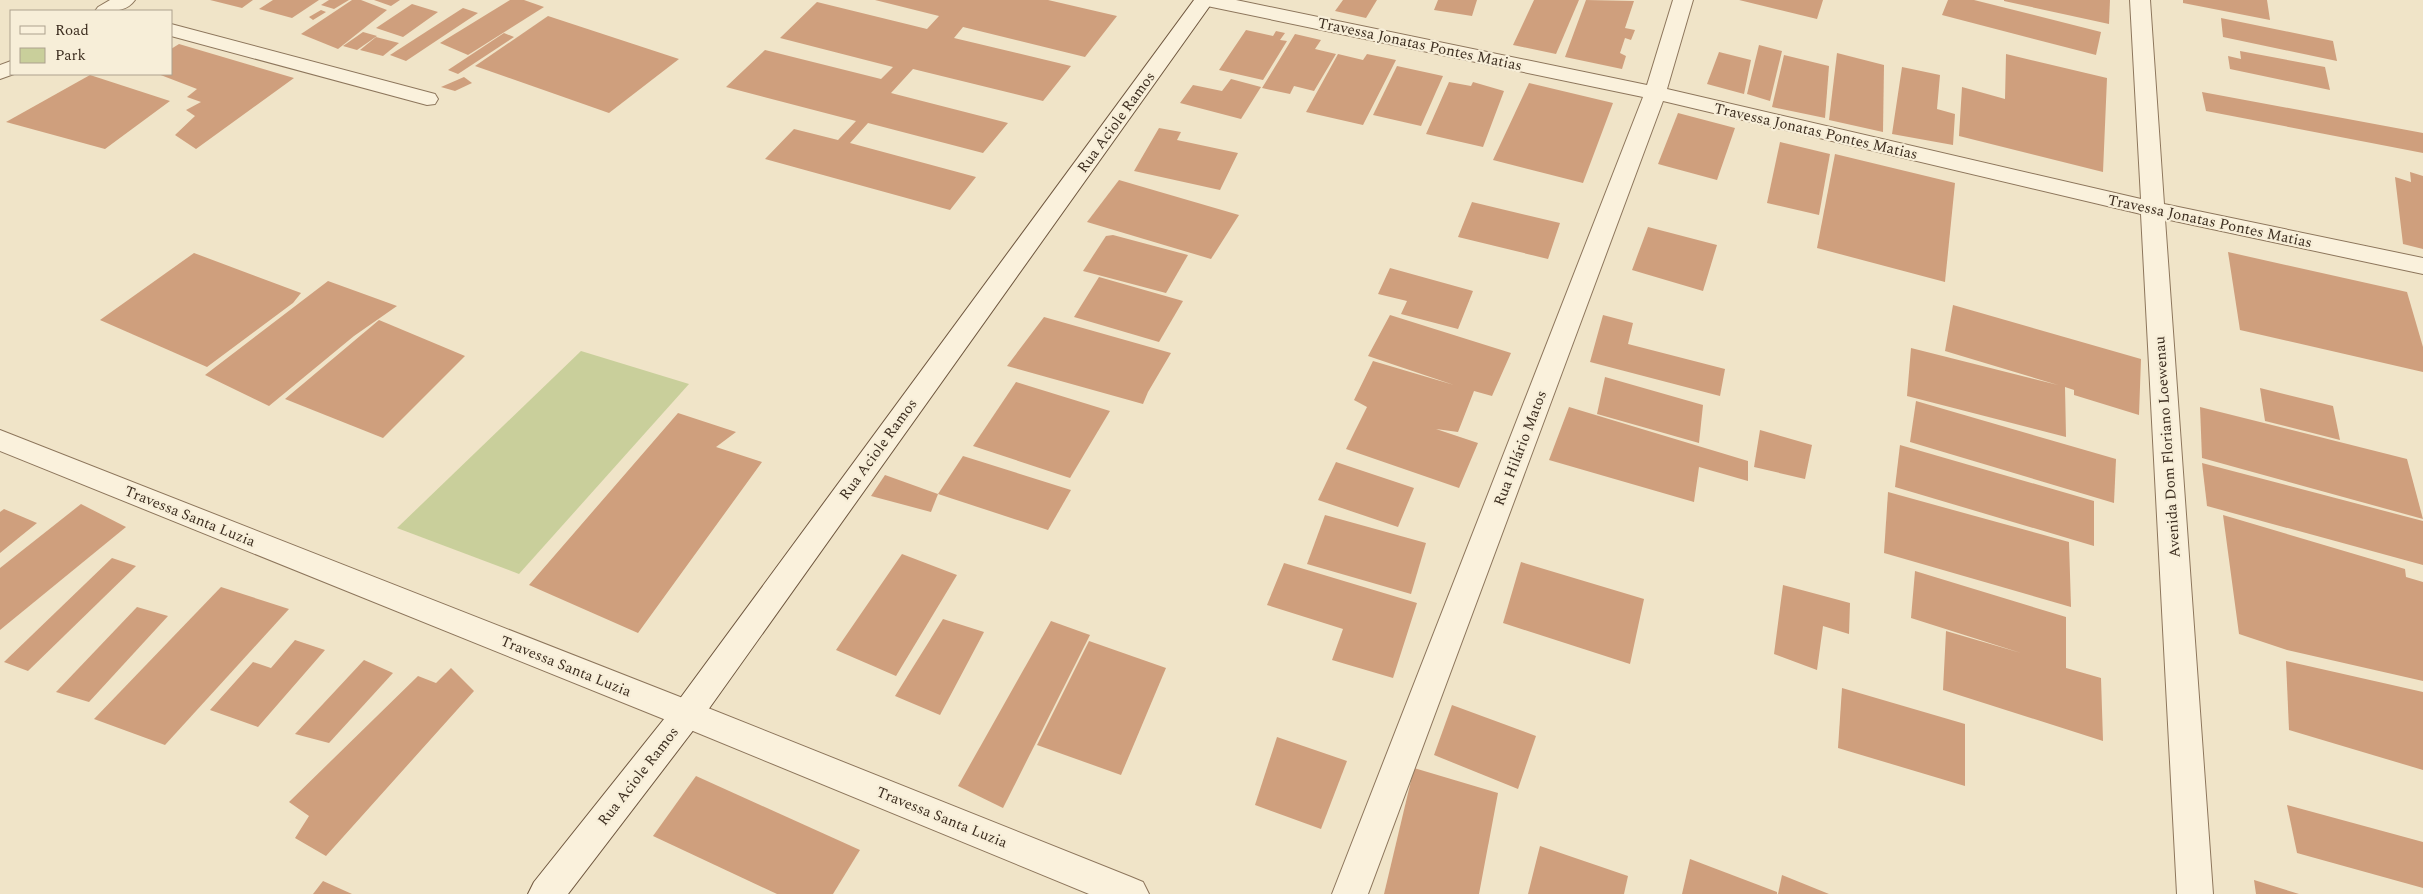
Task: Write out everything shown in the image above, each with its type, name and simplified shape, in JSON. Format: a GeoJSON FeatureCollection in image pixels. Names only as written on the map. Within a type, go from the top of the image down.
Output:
{"type":"FeatureCollection","features":[{"type":"Feature","properties":{"kind":"street"},"geometry":{"type":"LineString","coordinates":[[106,10],[125,0]]}},
{"type":"Feature","properties":{"kind":"street","name":"Travessa Jonatas Pontes Matias"},"geometry":{"type":"LineString","coordinates":[[1206,0],[1655,94],[2152,209],[2423,266]]}},
{"type":"Feature","properties":{"kind":"street","name":"Rua Aciole Ramos"},"geometry":{"type":"LineString","coordinates":[[546,894],[687,714],[1206,0]]}},
{"type":"Feature","properties":{"kind":"street","name":"Rua Hilário Matos"},"geometry":{"type":"LineString","coordinates":[[1350,894],[1655,94],[1683,0]]}},
{"type":"Feature","properties":{"kind":"street","name":"Avenida Dom Floriano Loewenau"},"geometry":{"type":"LineString","coordinates":[[2140,0],[2195,894]]}},
{"type":"Feature","properties":{"kind":"street"},"geometry":{"type":"LineString","coordinates":[[172,30],[427,99]]}},
{"type":"Feature","properties":{"kind":"street","name":"Travessa Santa Luzia"},"geometry":{"type":"LineString","coordinates":[[0,440],[687,714],[1131,894]]}},
{"type":"Feature","properties":{"kind":"green space"},"geometry":{"type":"Polygon","coordinates":[[[581,351],[689,384],[519,574],[397,528],[581,351]]]}},
{"type":"Feature","properties":{"kind":"building"},"geometry":{"type":"Polygon","coordinates":[[[210,0],[253,0],[242,8],[210,0]]]}},
{"type":"Feature","properties":{"kind":"building"},"geometry":{"type":"Polygon","coordinates":[[[273,0],[319,0],[292,18],[259,9],[273,0]]]}},
{"type":"Feature","properties":{"kind":"building"},"geometry":{"type":"Polygon","coordinates":[[[329,0],[349,0],[334,9],[321,5],[329,0]]]}},
{"type":"Feature","properties":{"kind":"building"},"geometry":{"type":"Polygon","coordinates":[[[352,0],[361,0],[387,10],[338,49],[301,34],[352,0]]]}},
{"type":"Feature","properties":{"kind":"building"},"geometry":{"type":"Polygon","coordinates":[[[374,0],[400,0],[391,6],[374,0]]]}},
{"type":"Feature","properties":{"kind":"building"},"geometry":{"type":"Polygon","coordinates":[[[510,0],[524,0],[544,7],[468,55],[440,43],[510,0]]]}},
{"type":"Feature","properties":{"kind":"building"},"geometry":{"type":"Polygon","coordinates":[[[875,0],[1048,0],[1117,16],[1085,57],[963,27],[954,38],[1071,66],[1043,101],[913,69],[891,93],[1008,123],[983,153],[868,123],[850,143],[976,177],[950,210],[765,159],[794,129],[838,140],[856,121],[726,87],[765,50],[881,79],[893,67],[780,38],[817,2],[927,29],[939,16],[875,0]]]}},
{"type":"Feature","properties":{"kind":"building"},"geometry":{"type":"Polygon","coordinates":[[[1343,0],[1377,0],[1366,18],[1335,11],[1343,0]]]}},
{"type":"Feature","properties":{"kind":"building"},"geometry":{"type":"Polygon","coordinates":[[[1438,0],[1477,0],[1472,16],[1434,10],[1438,0]]]}},
{"type":"Feature","properties":{"kind":"building"},"geometry":{"type":"Polygon","coordinates":[[[1534,0],[1579,0],[1556,54],[1513,45],[1534,0]]]}},
{"type":"Feature","properties":{"kind":"building"},"geometry":{"type":"Polygon","coordinates":[[[1586,0],[1634,1],[1625,28],[1635,30],[1631,40],[1625,38],[1620,53],[1626,56],[1622,69],[1565,57],[1586,0]]]}},
{"type":"Feature","properties":{"kind":"building"},"geometry":{"type":"Polygon","coordinates":[[[1739,0],[1823,0],[1817,19],[1739,0]]]}},
{"type":"Feature","properties":{"kind":"building"},"geometry":{"type":"Polygon","coordinates":[[[1948,0],[1974,0],[2101,32],[2096,55],[1942,15],[1948,0]]]}},
{"type":"Feature","properties":{"kind":"building"},"geometry":{"type":"Polygon","coordinates":[[[2110,0],[2109,24],[2004,1],[2110,0]]]}},
{"type":"Feature","properties":{"kind":"building"},"geometry":{"type":"Polygon","coordinates":[[[2183,0],[2267,0],[2270,20],[2183,3],[2183,0]]]}},
{"type":"Feature","properties":{"kind":"building"},"geometry":{"type":"Polygon","coordinates":[[[412,4],[438,12],[403,37],[376,28],[412,4]]]}},
{"type":"Feature","properties":{"kind":"building"},"geometry":{"type":"Polygon","coordinates":[[[463,8],[478,13],[406,61],[390,55],[463,8]]]}},
{"type":"Feature","properties":{"kind":"building"},"geometry":{"type":"Polygon","coordinates":[[[321,10],[326,12],[313,20],[309,17],[321,10]]]}},
{"type":"Feature","properties":{"kind":"building"},"geometry":{"type":"Polygon","coordinates":[[[548,16],[679,59],[609,113],[475,66],[548,16]]]}},
{"type":"Feature","properties":{"kind":"building"},"geometry":{"type":"Polygon","coordinates":[[[2221,18],[2333,41],[2337,61],[2223,37],[2221,18]]]}},
{"type":"Feature","properties":{"kind":"building"},"geometry":{"type":"Polygon","coordinates":[[[1246,30],[1273,36],[1276,31],[1285,33],[1280,40],[1287,41],[1263,80],[1219,70],[1246,30]]]}},
{"type":"Feature","properties":{"kind":"building"},"geometry":{"type":"Polygon","coordinates":[[[363,32],[377,36],[357,50],[343,46],[363,32]]]}},
{"type":"Feature","properties":{"kind":"building"},"geometry":{"type":"Polygon","coordinates":[[[504,33],[514,37],[458,74],[448,70],[504,33]]]}},
{"type":"Feature","properties":{"kind":"building"},"geometry":{"type":"Polygon","coordinates":[[[1295,34],[1321,40],[1315,49],[1336,54],[1314,91],[1294,86],[1290,94],[1262,88],[1295,34]]]}},
{"type":"Feature","properties":{"kind":"building"},"geometry":{"type":"Polygon","coordinates":[[[376,37],[399,43],[383,56],[360,50],[376,37]]]}},
{"type":"Feature","properties":{"kind":"building"},"geometry":{"type":"Polygon","coordinates":[[[179,44],[294,78],[196,149],[175,135],[195,116],[186,110],[201,102],[187,97],[197,89],[161,75],[172,75],[172,48],[179,44]]]}},
{"type":"Feature","properties":{"kind":"building"},"geometry":{"type":"Polygon","coordinates":[[[1759,45],[1782,51],[1770,101],[1747,94],[1759,45]]]}},
{"type":"Feature","properties":{"kind":"building"},"geometry":{"type":"Polygon","coordinates":[[[2240,51],[2325,67],[2330,90],[2230,69],[2228,56],[2241,59],[2240,51]]]}},
{"type":"Feature","properties":{"kind":"building"},"geometry":{"type":"Polygon","coordinates":[[[1719,52],[1751,60],[1744,94],[1707,84],[1719,52]]]}},
{"type":"Feature","properties":{"kind":"building"},"geometry":{"type":"Polygon","coordinates":[[[1837,53],[1884,65],[1883,132],[1829,120],[1837,53]]]}},
{"type":"Feature","properties":{"kind":"building"},"geometry":{"type":"Polygon","coordinates":[[[1338,54],[1363,60],[1367,54],[1396,60],[1363,125],[1306,112],[1338,54]]]}},
{"type":"Feature","properties":{"kind":"building"},"geometry":{"type":"Polygon","coordinates":[[[2006,54],[2107,78],[2103,172],[1959,136],[1962,87],[2005,99],[2006,54]]]}},
{"type":"Feature","properties":{"kind":"building"},"geometry":{"type":"Polygon","coordinates":[[[1784,55],[1829,66],[1825,118],[1772,107],[1784,55]]]}},
{"type":"Feature","properties":{"kind":"building"},"geometry":{"type":"Polygon","coordinates":[[[1397,66],[1443,76],[1421,126],[1373,115],[1397,66]]]}},
{"type":"Feature","properties":{"kind":"building"},"geometry":{"type":"Polygon","coordinates":[[[1902,67],[1940,75],[1937,109],[1955,114],[1953,145],[1892,134],[1902,67]]]}},
{"type":"Feature","properties":{"kind":"building"},"geometry":{"type":"Polygon","coordinates":[[[90,75],[170,101],[105,149],[6,122],[90,75]]]}},
{"type":"Feature","properties":{"kind":"building"},"geometry":{"type":"Polygon","coordinates":[[[464,77],[472,83],[455,91],[441,87],[464,77]]]}},
{"type":"Feature","properties":{"kind":"building"},"geometry":{"type":"Polygon","coordinates":[[[1231,79],[1261,87],[1241,119],[1180,103],[1193,85],[1222,91],[1231,79]]]}},
{"type":"Feature","properties":{"kind":"building"},"geometry":{"type":"Polygon","coordinates":[[[1449,82],[1471,86],[1473,82],[1504,91],[1483,147],[1426,134],[1449,82]]]}},
{"type":"Feature","properties":{"kind":"building"},"geometry":{"type":"Polygon","coordinates":[[[1529,83],[1613,103],[1583,183],[1493,160],[1529,83]]]}},
{"type":"Feature","properties":{"kind":"building"},"geometry":{"type":"Polygon","coordinates":[[[2202,92],[2423,133],[2423,153],[2206,111],[2202,92]]]}},
{"type":"Feature","properties":{"kind":"building"},"geometry":{"type":"Polygon","coordinates":[[[1678,113],[1735,128],[1717,180],[1658,164],[1678,113]]]}},
{"type":"Feature","properties":{"kind":"building"},"geometry":{"type":"Polygon","coordinates":[[[1159,128],[1181,132],[1177,140],[1238,153],[1220,190],[1134,171],[1159,128]]]}},
{"type":"Feature","properties":{"kind":"building"},"geometry":{"type":"Polygon","coordinates":[[[1780,142],[1830,154],[1819,215],[1767,203],[1780,142]]]}},
{"type":"Feature","properties":{"kind":"building"},"geometry":{"type":"Polygon","coordinates":[[[1835,154],[1955,183],[1945,282],[1817,248],[1835,154]]]}},
{"type":"Feature","properties":{"kind":"building"},"geometry":{"type":"Polygon","coordinates":[[[2410,172],[2423,176],[2423,249],[2403,244],[2395,177],[2411,182],[2410,172]]]}},
{"type":"Feature","properties":{"kind":"building"},"geometry":{"type":"Polygon","coordinates":[[[1119,180],[1239,215],[1211,259],[1087,222],[1119,180]]]}},
{"type":"Feature","properties":{"kind":"building"},"geometry":{"type":"Polygon","coordinates":[[[1472,202],[1560,223],[1548,259],[1458,237],[1472,202]]]}},
{"type":"Feature","properties":{"kind":"building"},"geometry":{"type":"Polygon","coordinates":[[[1648,227],[1717,245],[1703,291],[1632,270],[1648,227]]]}},
{"type":"Feature","properties":{"kind":"building"},"geometry":{"type":"Polygon","coordinates":[[[1113,235],[1188,255],[1166,293],[1083,271],[1106,236],[1113,235]]]}},
{"type":"Feature","properties":{"kind":"building"},"geometry":{"type":"Polygon","coordinates":[[[2228,252],[2407,292],[2423,347],[2423,372],[2240,330],[2228,252]]]}},
{"type":"Feature","properties":{"kind":"building"},"geometry":{"type":"Polygon","coordinates":[[[194,253],[301,293],[293,303],[207,367],[100,320],[194,253]]]}},
{"type":"Feature","properties":{"kind":"building"},"geometry":{"type":"Polygon","coordinates":[[[1390,268],[1473,291],[1458,329],[1401,314],[1407,301],[1378,294],[1390,268]]]}},
{"type":"Feature","properties":{"kind":"building"},"geometry":{"type":"Polygon","coordinates":[[[1099,277],[1183,301],[1159,342],[1074,317],[1099,277]]]}},
{"type":"Feature","properties":{"kind":"building"},"geometry":{"type":"Polygon","coordinates":[[[328,281],[397,306],[354,336],[269,406],[205,375],[328,281]]]}},
{"type":"Feature","properties":{"kind":"building"},"geometry":{"type":"Polygon","coordinates":[[[1953,305],[2141,359],[2139,415],[2074,395],[2074,390],[2065,387],[2066,437],[1907,396],[1911,348],[2058,385],[1945,351],[1953,305]]]}},
{"type":"Feature","properties":{"kind":"building"},"geometry":{"type":"Polygon","coordinates":[[[1390,315],[1511,353],[1492,396],[1474,391],[1458,432],[1436,429],[1478,443],[1459,488],[1346,449],[1367,407],[1354,400],[1373,361],[1454,385],[1368,356],[1390,315]]]}},
{"type":"Feature","properties":{"kind":"building"},"geometry":{"type":"Polygon","coordinates":[[[1603,315],[1633,323],[1628,344],[1725,369],[1720,396],[1590,362],[1603,315]]]}},
{"type":"Feature","properties":{"kind":"building"},"geometry":{"type":"Polygon","coordinates":[[[1044,317],[1171,353],[1143,404],[1007,366],[1044,317]]]}},
{"type":"Feature","properties":{"kind":"building"},"geometry":{"type":"Polygon","coordinates":[[[379,320],[465,356],[383,438],[285,399],[379,320]]]}},
{"type":"Feature","properties":{"kind":"building"},"geometry":{"type":"Polygon","coordinates":[[[1605,377],[1703,405],[1699,443],[1597,414],[1605,377]]]}},
{"type":"Feature","properties":{"kind":"building"},"geometry":{"type":"Polygon","coordinates":[[[1016,382],[1110,411],[1070,478],[973,446],[1016,382]]]}},
{"type":"Feature","properties":{"kind":"building"},"geometry":{"type":"Polygon","coordinates":[[[2260,388],[2333,406],[2340,440],[2265,421],[2260,388]]]}},
{"type":"Feature","properties":{"kind":"building"},"geometry":{"type":"Polygon","coordinates":[[[1916,401],[2116,459],[2114,503],[1910,442],[1916,401]]]}},
{"type":"Feature","properties":{"kind":"building"},"geometry":{"type":"Polygon","coordinates":[[[1569,407],[1748,461],[1748,481],[1699,467],[1694,502],[1549,460],[1569,407]]]}},
{"type":"Feature","properties":{"kind":"building"},"geometry":{"type":"Polygon","coordinates":[[[2200,407],[2407,459],[2423,519],[2202,458],[2200,407]]]}},
{"type":"Feature","properties":{"kind":"building"},"geometry":{"type":"Polygon","coordinates":[[[678,413],[736,432],[716,447],[762,462],[638,633],[529,585],[678,413]]]}},
{"type":"Feature","properties":{"kind":"building"},"geometry":{"type":"Polygon","coordinates":[[[1760,430],[1812,445],[1805,479],[1754,467],[1760,430]]]}},
{"type":"Feature","properties":{"kind":"building"},"geometry":{"type":"Polygon","coordinates":[[[1900,445],[2094,501],[2094,546],[1895,487],[1900,445]]]}},
{"type":"Feature","properties":{"kind":"building"},"geometry":{"type":"Polygon","coordinates":[[[963,456],[1071,490],[1048,530],[938,494],[963,456]]]}},
{"type":"Feature","properties":{"kind":"building"},"geometry":{"type":"Polygon","coordinates":[[[1336,462],[1414,488],[1398,527],[1318,500],[1336,462]]]}},
{"type":"Feature","properties":{"kind":"building"},"geometry":{"type":"Polygon","coordinates":[[[2202,463],[2423,521],[2423,565],[2207,506],[2202,463]]]}},
{"type":"Feature","properties":{"kind":"building"},"geometry":{"type":"Polygon","coordinates":[[[885,475],[938,494],[931,512],[871,496],[885,475]]]}},
{"type":"Feature","properties":{"kind":"building"},"geometry":{"type":"Polygon","coordinates":[[[1888,492],[2069,542],[2071,607],[1884,553],[1888,492]]]}},
{"type":"Feature","properties":{"kind":"building"},"geometry":{"type":"Polygon","coordinates":[[[81,504],[126,527],[0,630],[0,568],[81,504]]]}},
{"type":"Feature","properties":{"kind":"building"},"geometry":{"type":"Polygon","coordinates":[[[4,509],[37,523],[0,553],[0,512],[4,509]]]}},
{"type":"Feature","properties":{"kind":"building"},"geometry":{"type":"Polygon","coordinates":[[[1325,515],[1426,543],[1411,594],[1307,564],[1325,515]]]}},
{"type":"Feature","properties":{"kind":"building"},"geometry":{"type":"Polygon","coordinates":[[[2223,515],[2405,569],[2406,577],[2423,582],[2423,681],[2287,650],[2239,634],[2223,515]]]}},
{"type":"Feature","properties":{"kind":"building"},"geometry":{"type":"Polygon","coordinates":[[[902,554],[957,575],[896,676],[836,650],[902,554]]]}},
{"type":"Feature","properties":{"kind":"building"},"geometry":{"type":"Polygon","coordinates":[[[112,558],[136,566],[28,671],[4,662],[112,558]]]}},
{"type":"Feature","properties":{"kind":"building"},"geometry":{"type":"Polygon","coordinates":[[[1521,562],[1644,599],[1630,664],[1503,623],[1521,562]]]}},
{"type":"Feature","properties":{"kind":"building"},"geometry":{"type":"Polygon","coordinates":[[[1284,563],[1417,603],[1393,678],[1332,660],[1343,629],[1267,605],[1284,563]]]}},
{"type":"Feature","properties":{"kind":"building"},"geometry":{"type":"Polygon","coordinates":[[[1915,571],[2066,617],[2066,668],[2101,678],[2103,741],[1943,690],[1946,631],[2021,653],[1911,618],[1915,571]]]}},
{"type":"Feature","properties":{"kind":"building"},"geometry":{"type":"Polygon","coordinates":[[[1783,585],[1850,603],[1849,634],[1823,626],[1817,670],[1774,654],[1783,585]]]}},
{"type":"Feature","properties":{"kind":"building"},"geometry":{"type":"Polygon","coordinates":[[[221,587],[289,609],[165,745],[94,719],[221,587]]]}},
{"type":"Feature","properties":{"kind":"building"},"geometry":{"type":"Polygon","coordinates":[[[137,607],[168,616],[89,702],[56,692],[137,607]]]}},
{"type":"Feature","properties":{"kind":"building"},"geometry":{"type":"Polygon","coordinates":[[[943,619],[984,632],[940,715],[895,696],[943,619]]]}},
{"type":"Feature","properties":{"kind":"building"},"geometry":{"type":"Polygon","coordinates":[[[1051,621],[1090,635],[1003,808],[958,786],[1051,621]]]}},
{"type":"Feature","properties":{"kind":"building"},"geometry":{"type":"Polygon","coordinates":[[[295,640],[325,650],[258,727],[210,710],[253,662],[271,668],[295,640]]]}},
{"type":"Feature","properties":{"kind":"building"},"geometry":{"type":"Polygon","coordinates":[[[1089,641],[1166,668],[1121,775],[1037,745],[1089,641]]]}},
{"type":"Feature","properties":{"kind":"building"},"geometry":{"type":"Polygon","coordinates":[[[364,660],[393,673],[329,743],[295,734],[364,660]]]}},
{"type":"Feature","properties":{"kind":"building"},"geometry":{"type":"Polygon","coordinates":[[[2286,661],[2423,692],[2423,770],[2289,730],[2286,661]]]}},
{"type":"Feature","properties":{"kind":"building"},"geometry":{"type":"Polygon","coordinates":[[[451,668],[474,691],[326,856],[295,838],[309,816],[289,802],[418,676],[436,683],[451,668]]]}},
{"type":"Feature","properties":{"kind":"building"},"geometry":{"type":"Polygon","coordinates":[[[1842,688],[1965,724],[1965,786],[1838,748],[1842,688]]]}},
{"type":"Feature","properties":{"kind":"building"},"geometry":{"type":"Polygon","coordinates":[[[1452,705],[1536,736],[1518,789],[1434,755],[1452,705]]]}},
{"type":"Feature","properties":{"kind":"building"},"geometry":{"type":"Polygon","coordinates":[[[1277,737],[1347,761],[1321,829],[1255,805],[1277,737]]]}},
{"type":"Feature","properties":{"kind":"building"},"geometry":{"type":"Polygon","coordinates":[[[1414,768],[1498,793],[1479,894],[1384,894],[1414,768]]]}},
{"type":"Feature","properties":{"kind":"building"},"geometry":{"type":"Polygon","coordinates":[[[696,776],[860,850],[833,894],[777,894],[653,836],[696,776]]]}},
{"type":"Feature","properties":{"kind":"building"},"geometry":{"type":"Polygon","coordinates":[[[2287,805],[2423,842],[2423,888],[2297,853],[2287,805]]]}},
{"type":"Feature","properties":{"kind":"building"},"geometry":{"type":"Polygon","coordinates":[[[1540,846],[1628,876],[1624,894],[1528,894],[1540,846]]]}},
{"type":"Feature","properties":{"kind":"building"},"geometry":{"type":"Polygon","coordinates":[[[1690,859],[1777,892],[1777,894],[1682,894],[1690,859]]]}},
{"type":"Feature","properties":{"kind":"building"},"geometry":{"type":"Polygon","coordinates":[[[1782,875],[1829,894],[1778,894],[1782,875]]]}},
{"type":"Feature","properties":{"kind":"building"},"geometry":{"type":"Polygon","coordinates":[[[2254,880],[2299,894],[2256,894],[2254,880]]]}},
{"type":"Feature","properties":{"kind":"building"},"geometry":{"type":"Polygon","coordinates":[[[323,881],[352,894],[313,894],[323,881]]]}}]}
